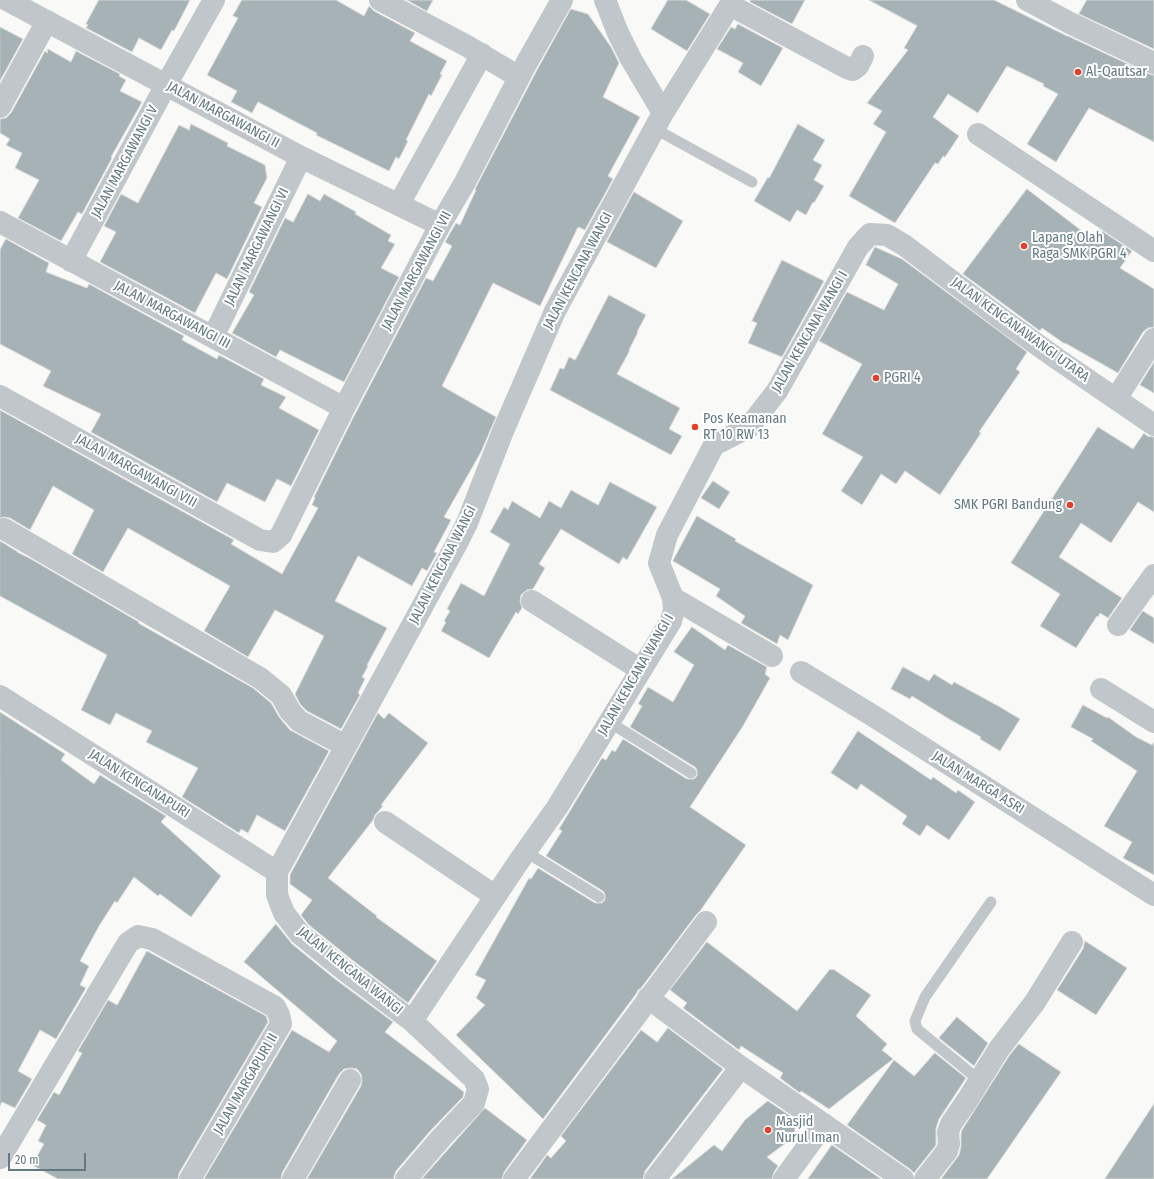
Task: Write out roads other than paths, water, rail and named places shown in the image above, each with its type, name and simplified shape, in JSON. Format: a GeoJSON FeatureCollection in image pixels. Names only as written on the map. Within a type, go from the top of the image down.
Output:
{"type":"FeatureCollection","features":[{"type":"Feature","properties":{"kind":"street","name":"JALAN MARGAWANGI II"},"geometry":{"type":"LineString","coordinates":[[7,0],[301,157],[440,225]]}},
{"type":"Feature","properties":{"kind":"street","name":"JALAN MARGAWANGI V"},"geometry":{"type":"LineString","coordinates":[[71,261],[166,85],[214,0]]}},
{"type":"Feature","properties":{"kind":"street"},"geometry":{"type":"LineString","coordinates":[[380,0],[482,54],[519,77]]}},
{"type":"Feature","properties":{"kind":"street","name":"JALAN MARGAWANGI VII"},"geometry":{"type":"LineString","coordinates":[[273,542],[281,535],[344,408],[440,225],[464,184],[519,77],[562,0]]}},
{"type":"Feature","properties":{"kind":"street"},"geometry":{"type":"LineString","coordinates":[[604,0],[659,121]]}},
{"type":"Feature","properties":{"kind":"street"},"geometry":{"type":"LineString","coordinates":[[1027,0],[1070,23],[1154,63]]}},
{"type":"Feature","properties":{"kind":"street"},"geometry":{"type":"LineString","coordinates":[[732,2],[847,68],[853,70],[858,66],[863,56]]}},
{"type":"Feature","properties":{"kind":"street","name":"JALAN KENCANA WANGI"},"geometry":{"type":"LineString","coordinates":[[406,1179],[474,1103],[478,1089],[474,1079],[412,1021],[343,969],[300,934],[284,913],[277,895],[277,872],[467,523],[503,431],[555,311],[659,121],[732,2]]}},
{"type":"Feature","properties":{"kind":"street"},"geometry":{"type":"LineString","coordinates":[[0,107],[47,21]]}},
{"type":"Feature","properties":{"kind":"street"},"geometry":{"type":"LineString","coordinates":[[399,204],[482,54]]}},
{"type":"Feature","properties":{"kind":"street"},"geometry":{"type":"LineString","coordinates":[[978,134],[1154,251]]}},
{"type":"Feature","properties":{"kind":"street","name":"JALAN MARGAWANGI VI"},"geometry":{"type":"LineString","coordinates":[[213,337],[301,157]]}},
{"type":"Feature","properties":{"kind":"street","name":"JALAN MARGAWANGI III"},"geometry":{"type":"LineString","coordinates":[[0,222],[344,408]]}},
{"type":"Feature","properties":{"kind":"street","name":"JALAN KENCANA WANGI I"},"geometry":{"type":"LineString","coordinates":[[412,1021],[495,896],[558,806],[671,622],[674,610],[672,598],[659,562],[667,535],[714,445],[749,427],[764,409],[777,391],[858,248],[870,234],[887,235]]}},
{"type":"Feature","properties":{"kind":"street","name":"JALAN KENCANAWANGI UTARA"},"geometry":{"type":"LineString","coordinates":[[887,235],[904,245],[1006,322],[1154,425]]}},
{"type":"Feature","properties":{"kind":"street"},"geometry":{"type":"LineString","coordinates":[[1116,399],[1154,340]]}},
{"type":"Feature","properties":{"kind":"street","name":"JALAN MARGAWANGI VIII"},"geometry":{"type":"LineString","coordinates":[[0,396],[260,540],[273,542]]}},
{"type":"Feature","properties":{"kind":"street"},"geometry":{"type":"LineString","coordinates":[[4,529],[260,678],[281,695],[290,711],[299,721],[346,746]]}},
{"type":"Feature","properties":{"kind":"street"},"geometry":{"type":"LineString","coordinates":[[1118,625],[1154,575]]}},
{"type":"Feature","properties":{"kind":"street"},"geometry":{"type":"LineString","coordinates":[[672,598],[772,656]]}},
{"type":"Feature","properties":{"kind":"street"},"geometry":{"type":"LineString","coordinates":[[532,601],[641,670]]}},
{"type":"Feature","properties":{"kind":"street","name":"JALAN MARGA ASRI"},"geometry":{"type":"LineString","coordinates":[[801,672],[1154,895]]}},
{"type":"Feature","properties":{"kind":"street"},"geometry":{"type":"LineString","coordinates":[[1101,689],[1154,722]]}},
{"type":"Feature","properties":{"kind":"street","name":"JALAN KENCANAPURI"},"geometry":{"type":"LineString","coordinates":[[0,696],[277,872]]}},
{"type":"Feature","properties":{"kind":"street"},"geometry":{"type":"LineString","coordinates":[[385,822],[495,896]]}},
{"type":"Feature","properties":{"kind":"street"},"geometry":{"type":"LineString","coordinates":[[514,1179],[706,922]]}},
{"type":"Feature","properties":{"kind":"street","name":"JALAN MARGAPURI II"},"geometry":{"type":"LineString","coordinates":[[0,1158],[128,943],[138,936],[152,939],[275,1007],[280,1014],[281,1024],[190,1179]]}},
{"type":"Feature","properties":{"kind":"street"},"geometry":{"type":"LineString","coordinates":[[925,1179],[947,1151],[950,1125],[1003,1043],[1035,1002],[1072,942]]}},
{"type":"Feature","properties":{"kind":"street"},"geometry":{"type":"LineString","coordinates":[[648,998],[741,1067],[903,1179]]}},
{"type":"Feature","properties":{"kind":"street"},"geometry":{"type":"LineString","coordinates":[[655,1179],[741,1067]]}},
{"type":"Feature","properties":{"kind":"street"},"geometry":{"type":"LineString","coordinates":[[293,1179],[350,1080]]}},
{"type":"Feature","properties":{"kind":"street"},"geometry":{"type":"LineString","coordinates":[[784,1179],[824,1124]]}},
{"type":"Feature","properties":{"kind":"lane"},"geometry":{"type":"LineString","coordinates":[[659,121],[752,182]]}},
{"type":"Feature","properties":{"kind":"lane"},"geometry":{"type":"LineString","coordinates":[[610,722],[691,774]]}},
{"type":"Feature","properties":{"kind":"lane"},"geometry":{"type":"LineString","coordinates":[[526,852],[599,896]]}},
{"type":"Feature","properties":{"kind":"lane"},"geometry":{"type":"LineString","coordinates":[[979,1080],[917,1029],[915,1021],[925,997],[991,902]]}},
{"type":"Feature","properties":{"kind":"place","name":"Al-Qautsar"},"geometry":{"type":"Point","coordinates":[1078,72]}},
{"type":"Feature","properties":{"kind":"place","name":"Lapang Olah Raga SMK PGRI 4"},"geometry":{"type":"Point","coordinates":[1024,246]}},
{"type":"Feature","properties":{"kind":"place","name":"PGRI 4"},"geometry":{"type":"Point","coordinates":[876,378]}},
{"type":"Feature","properties":{"kind":"place","name":"Pos Keamanan RT 10 RW 13"},"geometry":{"type":"Point","coordinates":[695,427]}},
{"type":"Feature","properties":{"kind":"place","name":"SMK PGRI Bandung"},"geometry":{"type":"Point","coordinates":[1070,505]}},
{"type":"Feature","properties":{"kind":"place","name":"Masjid Nurul Iman"},"geometry":{"type":"Point","coordinates":[768,1130]}}]}
